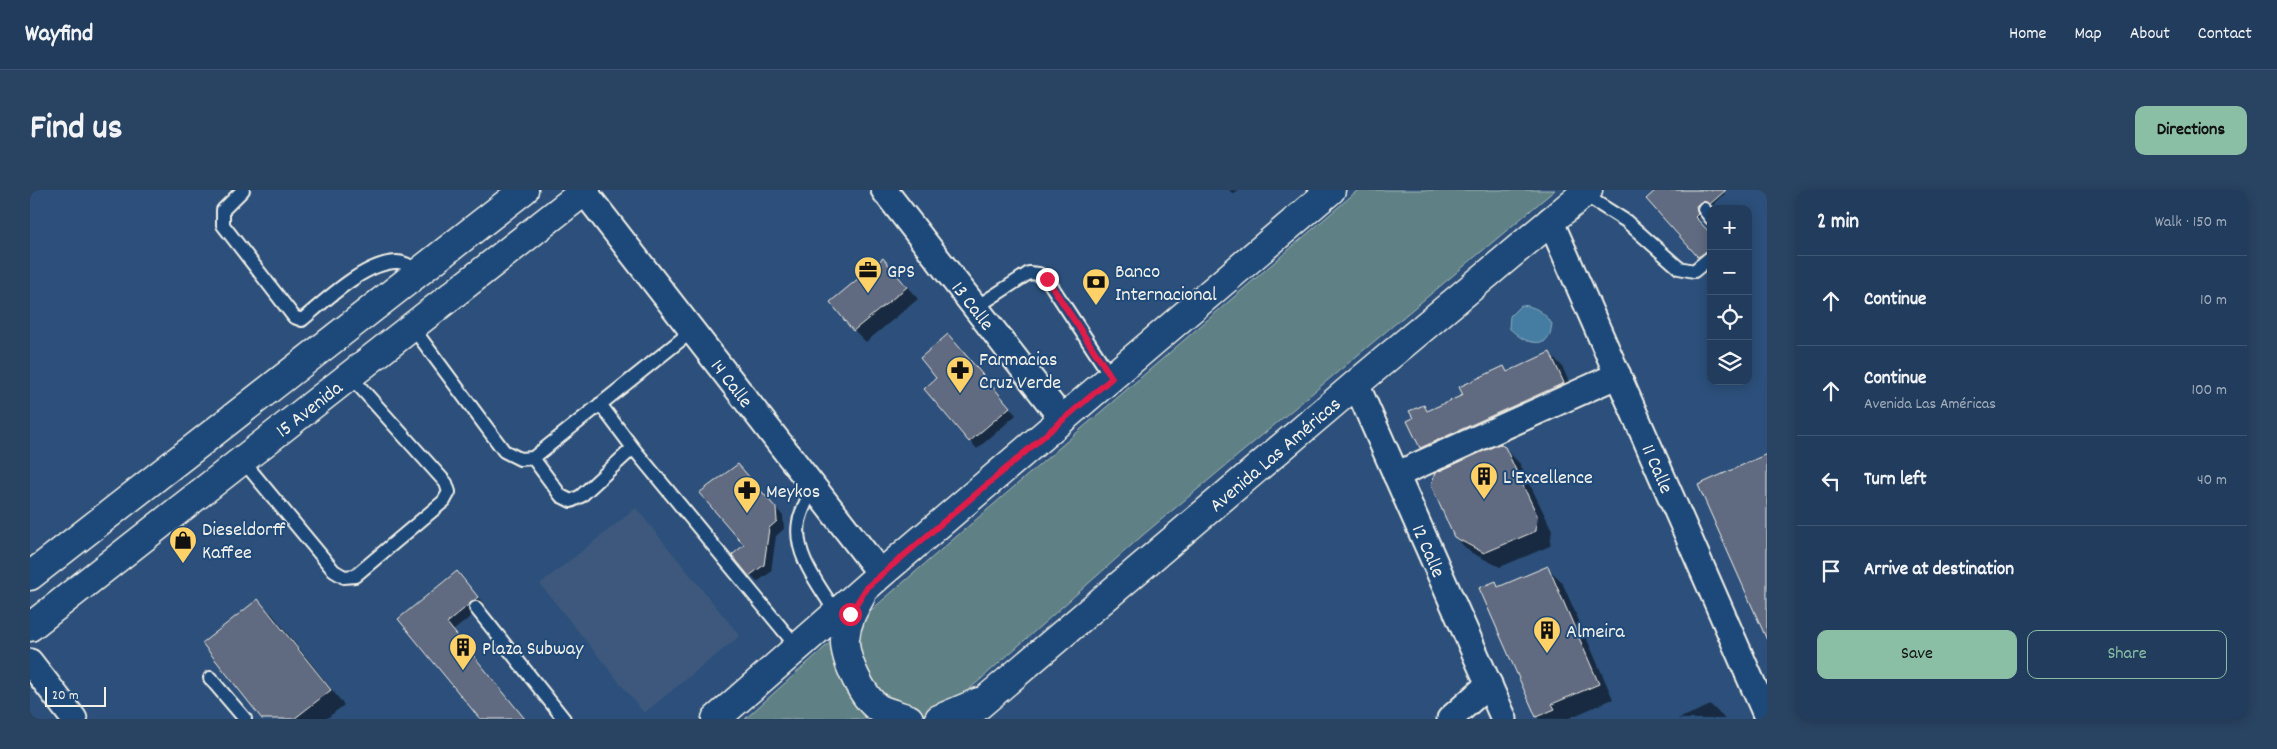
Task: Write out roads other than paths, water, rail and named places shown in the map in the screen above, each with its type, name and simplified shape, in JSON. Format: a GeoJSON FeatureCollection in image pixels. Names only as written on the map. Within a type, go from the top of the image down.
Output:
{"type":"FeatureCollection","features":[{"type":"Feature","properties":{"kind":"main road","name":"15 Avenida"},"geometry":{"type":"LineString","coordinates":[[30,576],[524,190]]}},
{"type":"Feature","properties":{"kind":"main road","name":"15 Avenida"},"geometry":{"type":"LineString","coordinates":[[30,627],[413,328],[585,190]]}},
{"type":"Feature","properties":{"kind":"main road"},"geometry":{"type":"LineString","coordinates":[[716,719],[874,580],[1331,190]]}},
{"type":"Feature","properties":{"kind":"main road","name":"Avenida Las Américas"},"geometry":{"type":"LineString","coordinates":[[963,719],[1356,384],[1585,192]]}},
{"type":"Feature","properties":{"kind":"main road"},"geometry":{"type":"LineString","coordinates":[[874,580],[850,614],[845,640],[852,668],[864,694],[879,708],[909,719]]}},
{"type":"Feature","properties":{"kind":"main road"},"geometry":{"type":"LineString","coordinates":[[939,719],[985,700]]}},
{"type":"Feature","properties":{"kind":"street","name":"14 Calle"},"geometry":{"type":"LineString","coordinates":[[585,190],[813,486],[874,580]]}},
{"type":"Feature","properties":{"kind":"street","name":"13 Calle"},"geometry":{"type":"LineString","coordinates":[[884,190],[1063,420]]}},
{"type":"Feature","properties":{"kind":"street","name":"11 Calle"},"geometry":{"type":"LineString","coordinates":[[1550,220],[1767,717]]}},
{"type":"Feature","properties":{"kind":"street"},"geometry":{"type":"LineString","coordinates":[[1396,475],[1618,375]]}},
{"type":"Feature","properties":{"kind":"street","name":"12 Calle"},"geometry":{"type":"LineString","coordinates":[[1356,384],[1504,719]]}},
{"type":"Feature","properties":{"kind":"street"},"geometry":{"type":"LineString","coordinates":[[30,662],[74,719]]}},
{"type":"Feature","properties":{"kind":"street"},"geometry":{"type":"LineString","coordinates":[[1450,719],[1489,684]]}},
{"type":"Feature","properties":{"kind":"lane"},"geometry":{"type":"LineString","coordinates":[[243,190],[223,210],[223,225],[294,317],[302,320],[338,290],[378,264],[399,262],[418,272]]}},
{"type":"Feature","properties":{"kind":"lane"},"geometry":{"type":"LineString","coordinates":[[1585,192],[1626,221],[1679,268],[1694,271],[1707,260]]}},
{"type":"Feature","properties":{"kind":"lane"},"geometry":{"type":"LineString","coordinates":[[975,308],[1029,273],[1039,274],[1047,279],[1112,378]]}},
{"type":"Feature","properties":{"kind":"lane"},"geometry":{"type":"LineString","coordinates":[[413,328],[504,451],[520,459],[532,458],[692,330]]}},
{"type":"Feature","properties":{"kind":"lane"},"geometry":{"type":"LineString","coordinates":[[243,461],[334,571],[344,577],[355,576],[444,501],[449,492],[446,482],[351,376]]}},
{"type":"Feature","properties":{"kind":"lane"},"geometry":{"type":"LineString","coordinates":[[600,404],[797,647]]}},
{"type":"Feature","properties":{"kind":"lane"},"geometry":{"type":"LineString","coordinates":[[532,458],[561,496],[571,502],[581,496],[634,448]]}},
{"type":"Feature","properties":{"kind":"lane"},"geometry":{"type":"LineString","coordinates":[[813,486],[799,522],[799,544],[805,562],[836,613]]}},
{"type":"Feature","properties":{"kind":"lane"},"geometry":{"type":"LineString","coordinates":[[476,608],[564,719]]}},
{"type":"Feature","properties":{"kind":"lane"},"geometry":{"type":"LineString","coordinates":[[210,678],[245,719]]}},
{"type":"Feature","properties":{"kind":"place","name":"GPS"},"geometry":{"type":"Point","coordinates":[868,294]}},
{"type":"Feature","properties":{"kind":"place","name":"Banco Internacional"},"geometry":{"type":"Point","coordinates":[1096,306]}},
{"type":"Feature","properties":{"kind":"place","name":"Farmacias Cruz Verde"},"geometry":{"type":"Point","coordinates":[960,394]}},
{"type":"Feature","properties":{"kind":"place","name":"L'Excellence"},"geometry":{"type":"Point","coordinates":[1484,500]}},
{"type":"Feature","properties":{"kind":"place","name":"Meykos"},"geometry":{"type":"Point","coordinates":[747,514]}},
{"type":"Feature","properties":{"kind":"place","name":"Dieseldorff Kaffee"},"geometry":{"type":"Point","coordinates":[183,564]}},
{"type":"Feature","properties":{"kind":"place","name":"Almeira"},"geometry":{"type":"Point","coordinates":[1547,654]}},
{"type":"Feature","properties":{"kind":"place","name":"Plaza Subway"},"geometry":{"type":"Point","coordinates":[463,671]}}]}
